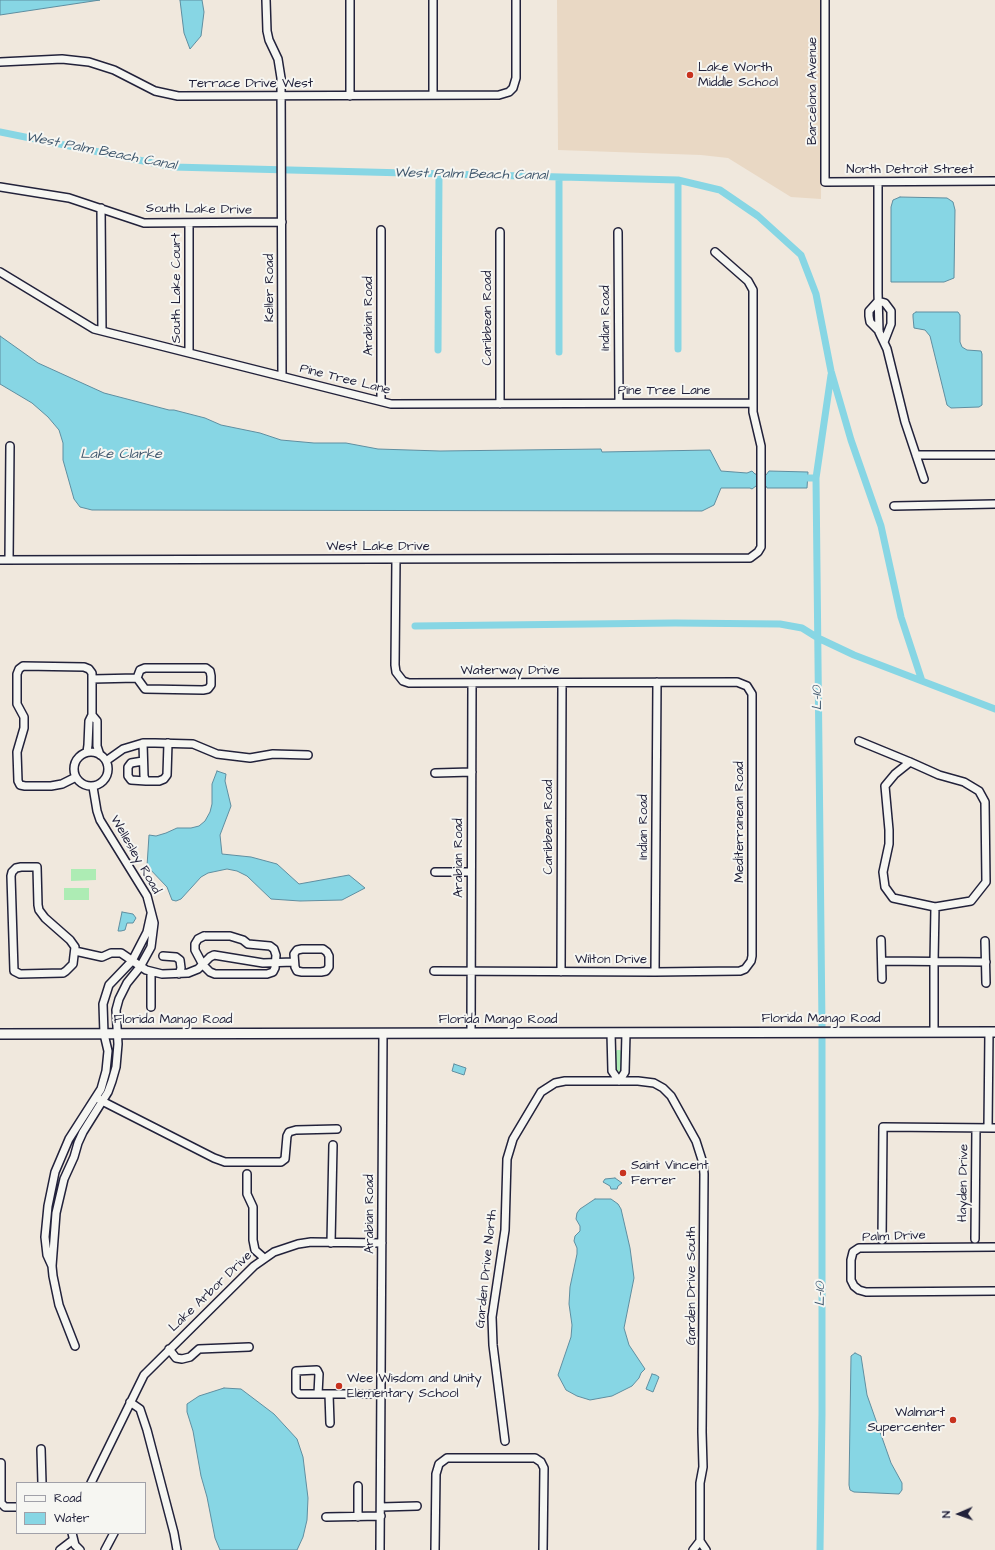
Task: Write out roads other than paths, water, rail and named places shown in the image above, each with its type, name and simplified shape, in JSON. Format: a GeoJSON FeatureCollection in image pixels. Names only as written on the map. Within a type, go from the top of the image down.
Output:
{"type":"FeatureCollection","features":[{"type":"Feature","properties":{"kind":"street","name":"Keller Road"},"geometry":{"type":"LineString","coordinates":[[266,0],[267,31],[280,68],[282,182],[282,376]]}},
{"type":"Feature","properties":{"kind":"street"},"geometry":{"type":"LineString","coordinates":[[350,0],[350,96]]}},
{"type":"Feature","properties":{"kind":"street"},"geometry":{"type":"LineString","coordinates":[[433,0],[433,95]]}},
{"type":"Feature","properties":{"kind":"street","name":"Terrace Drive West"},"geometry":{"type":"LineString","coordinates":[[0,62],[62,59],[89,62],[114,70],[155,91],[178,96],[499,95],[509,92],[513,88],[516,78],[516,0]]}},
{"type":"Feature","properties":{"kind":"street","name":"Barcelona Avenue"},"geometry":{"type":"LineString","coordinates":[[825,0],[826,182]]}},
{"type":"Feature","properties":{"kind":"street","name":"North Detroit Street"},"geometry":{"type":"LineString","coordinates":[[826,182],[995,181]]}},
{"type":"Feature","properties":{"kind":"street"},"geometry":{"type":"LineString","coordinates":[[878,182],[879,331],[887,349],[905,422],[924,479]]}},
{"type":"Feature","properties":{"kind":"street","name":"South Lake Drive"},"geometry":{"type":"LineString","coordinates":[[0,187],[69,198],[144,223],[282,222]]}},
{"type":"Feature","properties":{"kind":"street"},"geometry":{"type":"LineString","coordinates":[[102,208],[102,331]]}},
{"type":"Feature","properties":{"kind":"street","name":"South Lake Court"},"geometry":{"type":"LineString","coordinates":[[188,223],[189,353]]}},
{"type":"Feature","properties":{"kind":"street","name":"Arabian Road"},"geometry":{"type":"LineString","coordinates":[[381,230],[381,401]]}},
{"type":"Feature","properties":{"kind":"street","name":"Caribbean Road"},"geometry":{"type":"LineString","coordinates":[[500,232],[500,404]]}},
{"type":"Feature","properties":{"kind":"street","name":"Indian Road"},"geometry":{"type":"LineString","coordinates":[[618,232],[619,403]]}},
{"type":"Feature","properties":{"kind":"street"},"geometry":{"type":"LineString","coordinates":[[715,252],[748,281],[753,290],[753,403]]}},
{"type":"Feature","properties":{"kind":"street","name":"Pine Tree Lane"},"geometry":{"type":"LineString","coordinates":[[0,272],[94,329],[392,404],[753,403]]}},
{"type":"Feature","properties":{"kind":"street"},"geometry":{"type":"LineString","coordinates":[[878,301],[885,303],[891,311],[891,324],[884,342]]}},
{"type":"Feature","properties":{"kind":"street"},"geometry":{"type":"LineString","coordinates":[[878,301],[869,312],[869,316],[870,322],[879,331]]}},
{"type":"Feature","properties":{"kind":"street"},"geometry":{"type":"LineString","coordinates":[[878,322],[891,324]]}},
{"type":"Feature","properties":{"kind":"street","name":"West Lake Drive"},"geometry":{"type":"LineString","coordinates":[[0,560],[750,558],[755,555],[761,547],[761,441],[754,422],[753,403]]}},
{"type":"Feature","properties":{"kind":"street"},"geometry":{"type":"LineString","coordinates":[[9,560],[10,446]]}},
{"type":"Feature","properties":{"kind":"street"},"geometry":{"type":"LineString","coordinates":[[916,455],[995,455]]}},
{"type":"Feature","properties":{"kind":"street"},"geometry":{"type":"LineString","coordinates":[[894,506],[995,504]]}},
{"type":"Feature","properties":{"kind":"street","name":"Waterway Drive"},"geometry":{"type":"LineString","coordinates":[[396,559],[395,665],[398,677],[403,681],[409,683],[742,683]]}},
{"type":"Feature","properties":{"kind":"street"},"geometry":{"type":"LineString","coordinates":[[76,777],[62,784],[51,786],[20,785],[18,781],[17,752],[24,733],[24,717],[17,704],[16,698],[17,674],[19,669],[23,666],[84,667],[92,672],[92,716],[89,721],[88,745],[86,752],[78,758],[74,767],[76,777],[85,786],[99,785],[106,777],[108,766],[100,754],[97,746],[97,721],[92,716]]}},
{"type":"Feature","properties":{"kind":"street"},"geometry":{"type":"LineString","coordinates":[[145,668],[206,668],[210,671],[212,676],[211,685],[208,689],[203,690],[145,689],[138,678],[140,670],[145,668]]}},
{"type":"Feature","properties":{"kind":"street"},"geometry":{"type":"LineString","coordinates":[[92,679],[138,678]]}},
{"type":"Feature","properties":{"kind":"street","name":"Caribbean Road"},"geometry":{"type":"LineString","coordinates":[[561,972],[562,682]]}},
{"type":"Feature","properties":{"kind":"street","name":"Indian Road"},"geometry":{"type":"LineString","coordinates":[[655,972],[657,682]]}},
{"type":"Feature","properties":{"kind":"street","name":"Arabian Road"},"geometry":{"type":"LineString","coordinates":[[471,1033],[472,683]]}},
{"type":"Feature","properties":{"kind":"street","name":"Mediterranean Road"},"geometry":{"type":"LineString","coordinates":[[742,683],[750,689],[752,694],[752,956],[748,965]]}},
{"type":"Feature","properties":{"kind":"street"},"geometry":{"type":"LineString","coordinates":[[859,741],[910,762],[939,775],[964,782],[979,791],[985,802],[986,882],[971,902],[935,907],[893,898],[885,887],[883,872],[889,844],[890,830],[885,786],[895,774],[910,762]]}},
{"type":"Feature","properties":{"kind":"street"},"geometry":{"type":"LineString","coordinates":[[106,761],[123,749],[143,744],[168,743],[193,744],[217,754],[250,758],[273,754],[308,755]]}},
{"type":"Feature","properties":{"kind":"street"},"geometry":{"type":"LineString","coordinates":[[143,761],[132,763],[128,767],[128,776],[131,780],[159,781],[164,779],[167,775],[168,743]]}},
{"type":"Feature","properties":{"kind":"street"},"geometry":{"type":"LineString","coordinates":[[143,744],[144,776],[146,781]]}},
{"type":"Feature","properties":{"kind":"street"},"geometry":{"type":"LineString","coordinates":[[86,752],[100,754]]}},
{"type":"Feature","properties":{"kind":"street"},"geometry":{"type":"LineString","coordinates":[[435,772],[472,772]]}},
{"type":"Feature","properties":{"kind":"street","name":"Wellesley Road"},"geometry":{"type":"LineString","coordinates":[[52,1266],[56,1213],[64,1179],[83,1132],[108,1092],[116,1066],[118,1034],[116,1010],[119,999],[127,983],[140,967],[151,947],[154,923],[147,896],[100,820],[93,786]]}},
{"type":"Feature","properties":{"kind":"street"},"geometry":{"type":"LineString","coordinates":[[37,867],[39,910],[45,918],[73,943],[76,951],[73,964],[63,973],[20,974],[14,972],[11,876],[12,872],[16,868],[37,867]]}},
{"type":"Feature","properties":{"kind":"street"},"geometry":{"type":"LineString","coordinates":[[434,872],[471,872]]}},
{"type":"Feature","properties":{"kind":"street"},"geometry":{"type":"LineString","coordinates":[[934,1032],[935,907]]}},
{"type":"Feature","properties":{"kind":"street","name":"Wellesley Road"},"geometry":{"type":"LineString","coordinates":[[52,1266],[47,1255],[45,1237],[48,1206],[55,1172],[69,1139],[101,1089],[106,1071],[108,1051],[104,1034],[104,1004],[109,986],[132,961],[147,932],[151,912]]}},
{"type":"Feature","properties":{"kind":"street"},"geometry":{"type":"LineString","coordinates":[[204,936],[230,936],[242,940],[248,944],[270,946],[274,949],[276,962],[273,972],[268,974],[215,974],[210,972],[203,965],[198,958],[195,950],[195,944],[198,939],[204,936]]}},
{"type":"Feature","properties":{"kind":"street"},"geometry":{"type":"LineString","coordinates":[[881,940],[882,979]]}},
{"type":"Feature","properties":{"kind":"street"},"geometry":{"type":"LineString","coordinates":[[986,941],[986,983]]}},
{"type":"Feature","properties":{"kind":"street"},"geometry":{"type":"LineString","coordinates":[[302,949],[323,949],[329,956],[329,967],[326,971],[321,972],[298,971],[294,962],[294,954],[297,950],[302,949]]}},
{"type":"Feature","properties":{"kind":"street"},"geometry":{"type":"LineString","coordinates":[[76,951],[102,957],[116,952],[121,953],[140,967],[151,972],[162,974],[179,974],[194,971],[203,965],[210,957],[219,955],[263,963],[294,962]]}},
{"type":"Feature","properties":{"kind":"street"},"geometry":{"type":"LineString","coordinates":[[163,956],[176,957],[180,960],[181,968],[179,974]]}},
{"type":"Feature","properties":{"kind":"street"},"geometry":{"type":"LineString","coordinates":[[882,961],[986,962]]}},
{"type":"Feature","properties":{"kind":"street","name":"Wilton Drive"},"geometry":{"type":"LineString","coordinates":[[434,971],[740,971],[748,965]]}},
{"type":"Feature","properties":{"kind":"street"},"geometry":{"type":"LineString","coordinates":[[151,972],[151,1008]]}},
{"type":"Feature","properties":{"kind":"street"},"geometry":{"type":"LineString","coordinates":[[882,1240],[883,1127],[992,1128],[992,1032]]}},
{"type":"Feature","properties":{"kind":"street","name":"Florida Mango Road"},"geometry":{"type":"LineString","coordinates":[[0,1034],[992,1032]]}},
{"type":"Feature","properties":{"kind":"street","name":"Arabian Road"},"geometry":{"type":"LineString","coordinates":[[380,1550],[383,1033]]}},
{"type":"Feature","properties":{"kind":"street"},"geometry":{"type":"LineString","coordinates":[[611,1033],[612,1071],[619,1081],[625,1072],[626,1033]]}},
{"type":"Feature","properties":{"kind":"street","name":"Garden Drive North"},"geometry":{"type":"LineString","coordinates":[[505,1441],[493,1345],[492,1317],[505,1230],[506,1164],[509,1149],[538,1096],[550,1085],[565,1081],[619,1081]]}},
{"type":"Feature","properties":{"kind":"street","name":"Garden Drive South"},"geometry":{"type":"LineString","coordinates":[[619,1081],[649,1081],[659,1085],[667,1092],[696,1141],[703,1163],[703,1467],[700,1483],[700,1541]]}},
{"type":"Feature","properties":{"kind":"street"},"geometry":{"type":"LineString","coordinates":[[96,1096],[102,1101],[214,1158],[225,1162],[281,1162],[286,1159],[287,1136],[289,1132],[296,1130],[337,1130]]}},
{"type":"Feature","properties":{"kind":"street","name":"Hayden Drive"},"geometry":{"type":"LineString","coordinates":[[975,1238],[976,1128]]}},
{"type":"Feature","properties":{"kind":"street"},"geometry":{"type":"LineString","coordinates":[[331,1243],[333,1146]]}},
{"type":"Feature","properties":{"kind":"street"},"geometry":{"type":"LineString","coordinates":[[247,1174],[247,1194],[253,1207],[255,1250],[264,1258]]}},
{"type":"Feature","properties":{"kind":"street","name":"Lake Arbor Drive"},"geometry":{"type":"LineString","coordinates":[[91,1482],[144,1375],[254,1266],[264,1258],[280,1249],[292,1245],[311,1242],[382,1243]]}},
{"type":"Feature","properties":{"kind":"street","name":"Palm Drive"},"geometry":{"type":"LineString","coordinates":[[995,1248],[859,1248],[853,1252],[851,1260],[851,1280],[854,1286],[859,1290],[866,1292],[995,1291]]}},
{"type":"Feature","properties":{"kind":"street"},"geometry":{"type":"LineString","coordinates":[[52,1266],[59,1304],[75,1346]]}},
{"type":"Feature","properties":{"kind":"street"},"geometry":{"type":"LineString","coordinates":[[169,1349],[176,1358],[182,1359],[190,1357],[199,1349],[249,1347]]}},
{"type":"Feature","properties":{"kind":"street"},"geometry":{"type":"LineString","coordinates":[[318,1394],[319,1374],[316,1370],[296,1371],[296,1391],[299,1394],[318,1394],[329,1394],[381,1394]]}},
{"type":"Feature","properties":{"kind":"street"},"geometry":{"type":"LineString","coordinates":[[329,1394],[330,1423]]}},
{"type":"Feature","properties":{"kind":"street"},"geometry":{"type":"LineString","coordinates":[[130,1402],[140,1409],[147,1430],[174,1533],[177,1550]]}},
{"type":"Feature","properties":{"kind":"street"},"geometry":{"type":"LineString","coordinates":[[41,1449],[42,1482]]}},
{"type":"Feature","properties":{"kind":"street"},"geometry":{"type":"LineString","coordinates":[[435,1550],[436,1474],[439,1464],[447,1458],[535,1458],[541,1462],[544,1468],[543,1550]]}},
{"type":"Feature","properties":{"kind":"street"},"geometry":{"type":"LineString","coordinates":[[1,1463],[1,1503],[5,1507],[16,1507]]}},
{"type":"Feature","properties":{"kind":"street"},"geometry":{"type":"LineString","coordinates":[[358,1486],[358,1517]]}},
{"type":"Feature","properties":{"kind":"street"},"geometry":{"type":"LineString","coordinates":[[381,1507],[417,1506]]}},
{"type":"Feature","properties":{"kind":"street"},"geometry":{"type":"LineString","coordinates":[[326,1517],[381,1516]]}},
{"type":"Feature","properties":{"kind":"street"},"geometry":{"type":"LineString","coordinates":[[105,1550],[113,1534]]}},
{"type":"Feature","properties":{"kind":"street"},"geometry":{"type":"LineString","coordinates":[[60,1550],[72,1537],[80,1550]]}},
{"type":"Feature","properties":{"kind":"street"},"geometry":{"type":"LineString","coordinates":[[693,1550],[700,1541],[706,1550]]}},
{"type":"Feature","properties":{"kind":"water"},"geometry":{"type":"Polygon","coordinates":[[[0,0],[100,0],[0,15],[0,0]]]}},
{"type":"Feature","properties":{"kind":"water"},"geometry":{"type":"Polygon","coordinates":[[[180,0],[202,0],[204,12],[201,36],[190,49],[184,33],[180,0]]]}},
{"type":"Feature","properties":{"kind":"water"},"geometry":{"type":"Polygon","coordinates":[[[900,197],[947,198],[953,202],[955,210],[954,278],[944,282],[891,282],[891,207],[893,200],[900,197]]]}},
{"type":"Feature","properties":{"kind":"water"},"geometry":{"type":"Polygon","coordinates":[[[916,312],[958,312],[960,315],[960,342],[962,347],[967,350],[981,351],[982,354],[982,405],[979,407],[951,408],[947,405],[930,336],[925,330],[914,328],[913,314],[916,312]]]}},
{"type":"Feature","properties":{"kind":"water","name":"Lake Clarke"},"geometry":{"type":"Polygon","coordinates":[[[0,336],[38,363],[104,393],[205,418],[221,425],[260,433],[281,440],[314,443],[346,443],[378,449],[440,451],[601,449],[602,452],[710,450],[721,471],[747,473],[752,471],[755,474],[766,475],[769,471],[808,472],[807,488],[767,488],[766,486],[756,486],[752,489],[721,488],[714,505],[702,511],[92,510],[80,507],[74,499],[63,460],[63,443],[59,430],[48,417],[32,403],[0,384],[0,336]]]}},
{"type":"Feature","properties":{"kind":"water"},"geometry":{"type":"Polygon","coordinates":[[[217,771],[226,774],[225,781],[231,806],[220,835],[222,854],[251,857],[277,864],[299,884],[349,875],[365,888],[342,900],[300,901],[271,899],[247,876],[237,871],[227,869],[208,873],[201,877],[181,899],[176,901],[172,900],[167,887],[147,866],[149,835],[156,836],[177,828],[191,828],[199,826],[205,821],[212,804],[212,784],[217,771]]]}},
{"type":"Feature","properties":{"kind":"water"},"geometry":{"type":"Polygon","coordinates":[[[122,912],[133,914],[136,918],[133,923],[127,923],[125,930],[118,931],[122,912]]]}},
{"type":"Feature","properties":{"kind":"water"},"geometry":{"type":"Polygon","coordinates":[[[454,1064],[466,1068],[464,1075],[452,1071],[454,1064]]]}},
{"type":"Feature","properties":{"kind":"water"},"geometry":{"type":"Polygon","coordinates":[[[615,1178],[622,1183],[617,1189],[611,1189],[610,1186],[603,1182],[605,1179],[615,1178]]]}},
{"type":"Feature","properties":{"kind":"water"},"geometry":{"type":"Polygon","coordinates":[[[595,1199],[611,1199],[618,1204],[621,1209],[630,1248],[634,1278],[624,1328],[629,1345],[645,1369],[632,1386],[612,1396],[590,1400],[577,1396],[566,1390],[558,1375],[571,1337],[572,1325],[569,1304],[570,1287],[577,1254],[577,1248],[574,1241],[575,1236],[580,1231],[580,1226],[576,1219],[577,1213],[580,1209],[595,1199]]]}},
{"type":"Feature","properties":{"kind":"water"},"geometry":{"type":"Polygon","coordinates":[[[855,1353],[861,1356],[867,1395],[891,1463],[902,1483],[902,1490],[899,1494],[854,1492],[850,1490],[851,1356],[855,1353]]]}},
{"type":"Feature","properties":{"kind":"water"},"geometry":{"type":"Polygon","coordinates":[[[652,1374],[659,1377],[653,1392],[646,1389],[652,1374]]]}},
{"type":"Feature","properties":{"kind":"water"},"geometry":{"type":"Polygon","coordinates":[[[224,1388],[241,1389],[274,1414],[297,1439],[303,1457],[308,1498],[307,1520],[303,1537],[297,1550],[220,1550],[215,1538],[207,1497],[201,1476],[193,1431],[187,1412],[187,1404],[199,1396],[224,1388]]]}},
{"type":"Feature","properties":{"kind":"waterway","name":"West Palm Beach Canal"},"geometry":{"type":"LineString","coordinates":[[0,132],[173,167],[678,180],[720,190],[758,216],[801,255],[816,294],[831,371],[851,440],[881,526],[901,617],[922,681]]}},
{"type":"Feature","properties":{"kind":"waterway"},"geometry":{"type":"LineString","coordinates":[[438,350],[439,174]]}},
{"type":"Feature","properties":{"kind":"waterway"},"geometry":{"type":"LineString","coordinates":[[559,177],[559,352]]}},
{"type":"Feature","properties":{"kind":"waterway"},"geometry":{"type":"LineString","coordinates":[[678,180],[678,349]]}},
{"type":"Feature","properties":{"kind":"waterway","name":"L-10"},"geometry":{"type":"LineString","coordinates":[[822,1026],[816,478],[831,375]]}},
{"type":"Feature","properties":{"kind":"waterway"},"geometry":{"type":"LineString","coordinates":[[798,478],[816,478]]}},
{"type":"Feature","properties":{"kind":"waterway"},"geometry":{"type":"LineString","coordinates":[[415,626],[675,623],[780,624],[802,628],[818,638],[854,655],[995,709]]}},
{"type":"Feature","properties":{"kind":"waterway","name":"L-10"},"geometry":{"type":"LineString","coordinates":[[820,1550],[822,1414],[822,1039]]}},
{"type":"Feature","properties":{"kind":"place","name":"Lake Worth Middle School"},"geometry":{"type":"Point","coordinates":[690,75]}},
{"type":"Feature","properties":{"kind":"place","name":"Saint Vincent Ferrer"},"geometry":{"type":"Point","coordinates":[623,1173]}},
{"type":"Feature","properties":{"kind":"place","name":"Wee Wisdom and Unity Elementary School"},"geometry":{"type":"Point","coordinates":[339,1386]}},
{"type":"Feature","properties":{"kind":"place","name":"Walmart Supercenter"},"geometry":{"type":"Point","coordinates":[953,1420]}}]}
